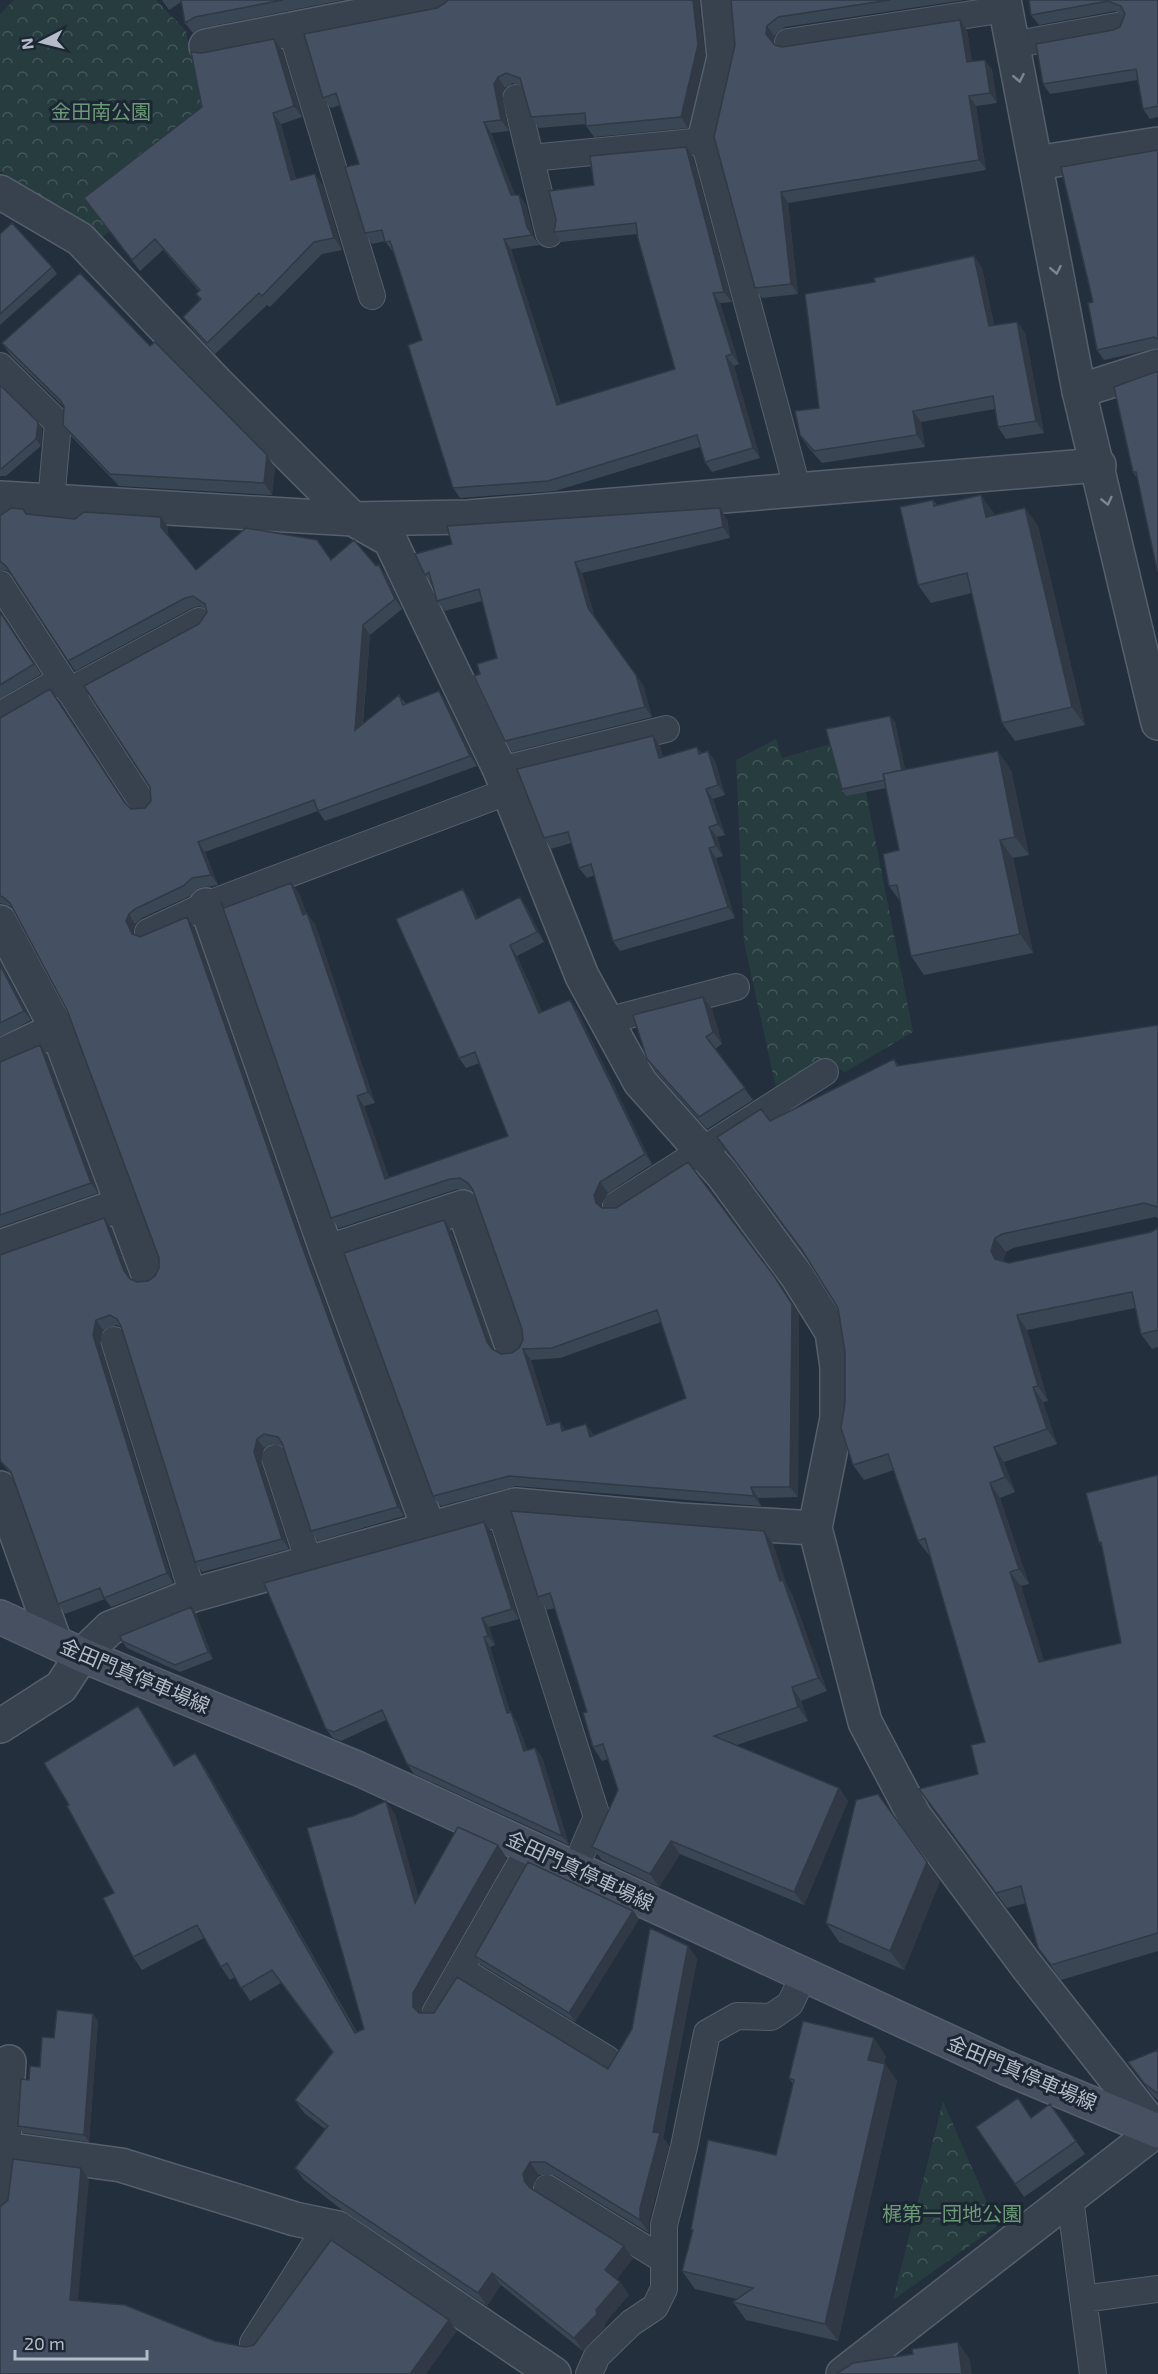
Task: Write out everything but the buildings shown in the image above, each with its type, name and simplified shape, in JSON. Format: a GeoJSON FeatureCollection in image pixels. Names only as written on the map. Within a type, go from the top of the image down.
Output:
{"type":"FeatureCollection","features":[{"type":"Feature","properties":{"kind":"main road","name":"金田門真停車場線"},"geometry":{"type":"LineString","coordinates":[[0,1617],[69,1648],[359,1768],[1006,2068],[1157,2130]]}},
{"type":"Feature","properties":{"kind":"street"},"geometry":{"type":"LineString","coordinates":[[206,46],[440,0]]}},
{"type":"Feature","properties":{"kind":"street"},"geometry":{"type":"LineString","coordinates":[[705,141],[724,57],[718,0]]}},
{"type":"Feature","properties":{"kind":"street"},"geometry":{"type":"LineString","coordinates":[[1005,4],[1079,391],[1099,465],[1158,723]]}},
{"type":"Feature","properties":{"kind":"street"},"geometry":{"type":"LineString","coordinates":[[1036,163],[1158,144]]}},
{"type":"Feature","properties":{"kind":"street"},"geometry":{"type":"LineString","coordinates":[[0,192],[80,239],[89,265],[217,383],[353,519],[390,540],[504,781],[582,976],[640,1082],[722,1174],[797,1276],[832,1332],[837,1367],[837,1418],[815,1528],[864,1722],[915,1815],[1026,1965],[1157,2130],[843,2374]]}},
{"type":"Feature","properties":{"kind":"street"},"geometry":{"type":"LineString","coordinates":[[1079,391],[1158,366]]}},
{"type":"Feature","properties":{"kind":"street"},"geometry":{"type":"LineString","coordinates":[[0,498],[353,519],[468,517],[1099,465]]}},
{"type":"Feature","properties":{"kind":"street"},"geometry":{"type":"LineString","coordinates":[[206,905],[327,1252],[429,1529]]}},
{"type":"Feature","properties":{"kind":"street"},"geometry":{"type":"LineString","coordinates":[[0,922],[57,1029],[148,1274]]}},
{"type":"Feature","properties":{"kind":"street"},"geometry":{"type":"LineString","coordinates":[[0,1056],[57,1029]]}},
{"type":"Feature","properties":{"kind":"street"},"geometry":{"type":"LineString","coordinates":[[0,1247],[123,1204]]}},
{"type":"Feature","properties":{"kind":"street"},"geometry":{"type":"LineString","coordinates":[[327,1252],[463,1207],[512,1346]]}},
{"type":"Feature","properties":{"kind":"street"},"geometry":{"type":"LineString","coordinates":[[0,1488],[69,1648],[61,1687],[0,1726]]}},
{"type":"Feature","properties":{"kind":"street"},"geometry":{"type":"LineString","coordinates":[[69,1648],[110,1628],[193,1595],[515,1505],[680,1520],[815,1528]]}},
{"type":"Feature","properties":{"kind":"street"},"geometry":{"type":"LineString","coordinates":[[0,2201],[9,2062]]}},
{"type":"Feature","properties":{"kind":"street"},"geometry":{"type":"LineString","coordinates":[[2,2157],[121,2165],[295,2219],[338,2228],[554,2374]]}},
{"type":"Feature","properties":{"kind":"lane"},"geometry":{"type":"LineString","coordinates":[[788,42],[1005,4]]}},
{"type":"Feature","properties":{"kind":"lane"},"geometry":{"type":"LineString","coordinates":[[1012,45],[1117,26]]}},
{"type":"Feature","properties":{"kind":"lane"},"geometry":{"type":"LineString","coordinates":[[291,29],[372,296]]}},
{"type":"Feature","properties":{"kind":"lane"},"geometry":{"type":"LineString","coordinates":[[516,98],[549,234]]}},
{"type":"Feature","properties":{"kind":"lane"},"geometry":{"type":"LineString","coordinates":[[531,158],[705,141],[798,491]]}},
{"type":"Feature","properties":{"kind":"lane"},"geometry":{"type":"LineString","coordinates":[[0,366],[58,423],[51,501]]}},
{"type":"Feature","properties":{"kind":"lane"},"geometry":{"type":"LineString","coordinates":[[0,585],[144,805]]}},
{"type":"Feature","properties":{"kind":"lane"},"geometry":{"type":"LineString","coordinates":[[0,715],[199,621]]}},
{"type":"Feature","properties":{"kind":"lane"},"geometry":{"type":"LineString","coordinates":[[148,932],[206,905],[504,781],[666,729]]}},
{"type":"Feature","properties":{"kind":"lane"},"geometry":{"type":"LineString","coordinates":[[606,1021],[736,987]]}},
{"type":"Feature","properties":{"kind":"lane"},"geometry":{"type":"LineString","coordinates":[[616,1205],[825,1072]]}},
{"type":"Feature","properties":{"kind":"lane"},"geometry":{"type":"LineString","coordinates":[[114,1340],[193,1595]]}},
{"type":"Feature","properties":{"kind":"lane"},"geometry":{"type":"LineString","coordinates":[[275,1458],[309,1562]]}},
{"type":"Feature","properties":{"kind":"lane"},"geometry":{"type":"LineString","coordinates":[[500,1510],[597,1817],[575,1868]]}},
{"type":"Feature","properties":{"kind":"lane"},"geometry":{"type":"LineString","coordinates":[[435,2013],[530,1847]]}},
{"type":"Feature","properties":{"kind":"lane"},"geometry":{"type":"LineString","coordinates":[[460,1969],[607,2059]]}},
{"type":"Feature","properties":{"kind":"lane"},"geometry":{"type":"LineString","coordinates":[[588,2374],[597,2356],[631,2323],[655,2307],[664,2289],[664,2226],[684,2147],[707,2033],[737,2016],[771,2017],[790,2004],[804,1974]]}},
{"type":"Feature","properties":{"kind":"lane"},"geometry":{"type":"LineString","coordinates":[[547,2188],[664,2260]]}},
{"type":"Feature","properties":{"kind":"lane"},"geometry":{"type":"LineString","coordinates":[[1070,2198],[1093,2374]]}},
{"type":"Feature","properties":{"kind":"lane"},"geometry":{"type":"LineString","coordinates":[[253,2343],[327,2226]]}},
{"type":"Feature","properties":{"kind":"lane"},"geometry":{"type":"LineString","coordinates":[[1083,2300],[1158,2289]]}},
{"type":"Feature","properties":{"kind":"green space","name":"金田南公園"},"geometry":{"type":"Polygon","coordinates":[[[14,0],[156,0],[186,31],[210,145],[202,163],[102,237],[0,171],[0,14],[14,0]]]}},
{"type":"Feature","properties":{"kind":"green space"},"geometry":{"type":"Polygon","coordinates":[[[855,737],[913,1032],[845,1072],[826,1061],[776,1088],[744,942],[736,760],[776,739],[782,758],[855,737]]]}},
{"type":"Feature","properties":{"kind":"green space","name":"梶第一団地公園"},"geometry":{"type":"Polygon","coordinates":[[[943,2101],[997,2226],[893,2300],[943,2101]]]}}]}
